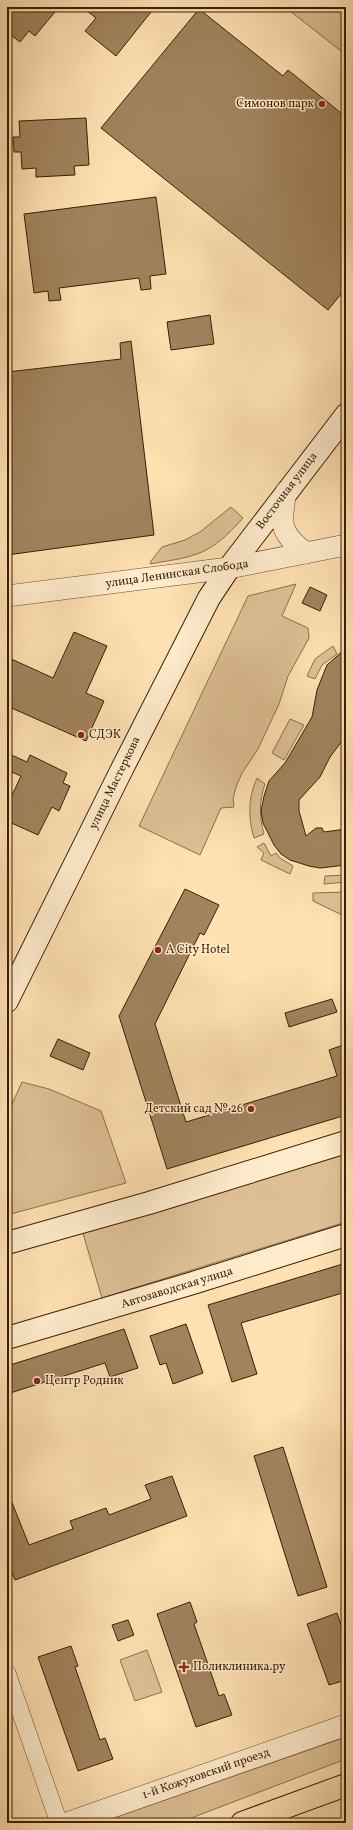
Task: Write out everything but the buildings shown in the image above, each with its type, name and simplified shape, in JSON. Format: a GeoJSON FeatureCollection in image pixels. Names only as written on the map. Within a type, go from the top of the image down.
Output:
{"type":"FeatureCollection","features":[{"type":"Feature","properties":{"kind":"main road","name":"Восточная улица"},"geometry":{"type":"LineString","coordinates":[[229,568],[346,415]]}},
{"type":"Feature","properties":{"kind":"main road","name":"улица Мастеркова"},"geometry":{"type":"LineString","coordinates":[[7,1001],[205,605],[229,568]]}},
{"type":"Feature","properties":{"kind":"main road"},"geometry":{"type":"LineString","coordinates":[[7,1243],[149,1203],[346,1142]]}},
{"type":"Feature","properties":{"kind":"main road","name":"Автозаводская улица"},"geometry":{"type":"LineString","coordinates":[[7,1338],[193,1283],[346,1235]]}},
{"type":"Feature","properties":{"kind":"main road"},"geometry":{"type":"LineString","coordinates":[[242,1823],[346,1785]]}},
{"type":"Feature","properties":{"kind":"street"},"geometry":{"type":"LineString","coordinates":[[286,492],[282,514],[283,529],[294,544],[306,553]]}},
{"type":"Feature","properties":{"kind":"street","name":"улица Ленинская Слобода"},"geometry":{"type":"LineString","coordinates":[[7,596],[229,568],[346,545]]}},
{"type":"Feature","properties":{"kind":"street"},"geometry":{"type":"LineString","coordinates":[[7,1674],[58,1823]]}},
{"type":"Feature","properties":{"kind":"street","name":"1-й Кожуховский проезд"},"geometry":{"type":"LineString","coordinates":[[67,1823],[346,1725]]}},
{"type":"Feature","properties":{"kind":"shaded area"},"geometry":{"type":"Polygon","coordinates":[[[285,7],[346,7],[346,55],[285,7]]]}},
{"type":"Feature","properties":{"kind":"shaded area"},"geometry":{"type":"Polygon","coordinates":[[[231,507],[243,518],[212,547],[192,556],[150,564],[162,547],[185,540],[200,532],[231,507]]]}},
{"type":"Feature","properties":{"kind":"shaded area"},"geometry":{"type":"Polygon","coordinates":[[[296,584],[282,616],[308,628],[309,638],[288,676],[279,704],[258,749],[242,773],[233,799],[234,807],[221,808],[200,855],[139,826],[248,596],[296,584]]]}},
{"type":"Feature","properties":{"kind":"shaded area"},"geometry":{"type":"Polygon","coordinates":[[[333,646],[337,654],[322,665],[315,679],[307,676],[315,659],[333,646]]]}},
{"type":"Feature","properties":{"kind":"shaded area"},"geometry":{"type":"Polygon","coordinates":[[[290,719],[304,725],[284,760],[272,753],[290,719]]]}},
{"type":"Feature","properties":{"kind":"shaded area"},"geometry":{"type":"Polygon","coordinates":[[[257,778],[265,784],[260,809],[264,834],[254,838],[250,808],[252,793],[257,778]]]}},
{"type":"Feature","properties":{"kind":"shaded area"},"geometry":{"type":"Polygon","coordinates":[[[264,843],[271,856],[276,853],[280,858],[293,866],[290,874],[261,860],[264,853],[257,847],[264,843]]]}},
{"type":"Feature","properties":{"kind":"shaded area"},"geometry":{"type":"Polygon","coordinates":[[[346,875],[346,882],[324,884],[325,876],[346,875]]]}},
{"type":"Feature","properties":{"kind":"shaded area"},"geometry":{"type":"Polygon","coordinates":[[[346,892],[346,917],[313,901],[313,893],[346,892]]]}},
{"type":"Feature","properties":{"kind":"shaded area"},"geometry":{"type":"Polygon","coordinates":[[[22,1082],[49,1089],[101,1111],[126,1183],[7,1215],[7,1115],[22,1082]]]}},
{"type":"Feature","properties":{"kind":"shaded area"},"geometry":{"type":"Polygon","coordinates":[[[346,1151],[346,1222],[102,1298],[82,1230],[346,1151]]]}},
{"type":"Feature","properties":{"kind":"shaded area"},"geometry":{"type":"Polygon","coordinates":[[[147,1650],[162,1692],[135,1701],[120,1660],[147,1650]]]}},
{"type":"Feature","properties":{"kind":"shaded area"},"geometry":{"type":"Polygon","coordinates":[[[346,1737],[346,1759],[178,1823],[99,1823],[346,1737]]]}},
{"type":"Feature","properties":{"kind":"place","name":"Симонов парк"},"geometry":{"type":"Point","coordinates":[322,104]}},
{"type":"Feature","properties":{"kind":"place","name":"СДЭК"},"geometry":{"type":"Point","coordinates":[81,735]}},
{"type":"Feature","properties":{"kind":"place","name":"A City Hotel"},"geometry":{"type":"Point","coordinates":[158,950]}},
{"type":"Feature","properties":{"kind":"place","name":"Детский сад № 26"},"geometry":{"type":"Point","coordinates":[251,1109]}},
{"type":"Feature","properties":{"kind":"place","name":"Центр Родник"},"geometry":{"type":"Point","coordinates":[37,1381]}},
{"type":"Feature","properties":{"kind":"place","name":"Поликлиника.ру"},"geometry":{"type":"Point","coordinates":[184,1667]}}]}
